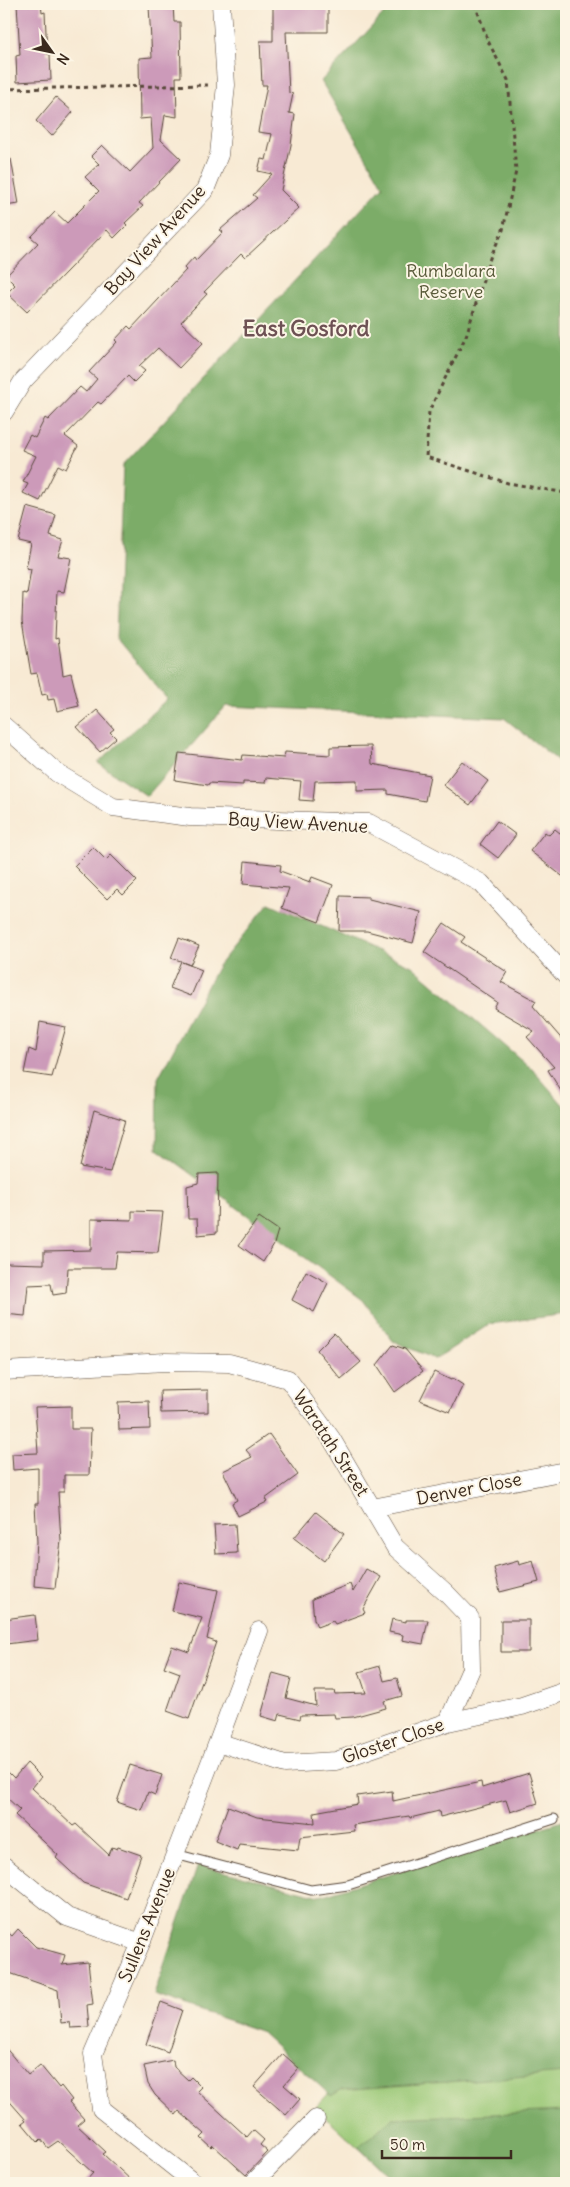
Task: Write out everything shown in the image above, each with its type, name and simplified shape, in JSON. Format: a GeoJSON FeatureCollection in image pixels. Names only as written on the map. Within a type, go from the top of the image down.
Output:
{"type":"FeatureCollection","features":[{"type":"Feature","properties":{"kind":"street","name":"Bay View Avenue"},"geometry":{"type":"LineString","coordinates":[[4,412],[23,381],[205,190],[219,156],[226,85],[221,4]]}},
{"type":"Feature","properties":{"kind":"street","name":"Bay View Avenue"},"geometry":{"type":"LineString","coordinates":[[4,726],[57,773],[113,807],[190,818],[369,824],[481,883],[566,976]]}},
{"type":"Feature","properties":{"kind":"street","name":"Waratah Street"},"geometry":{"type":"LineString","coordinates":[[4,1371],[165,1362],[229,1363],[288,1379],[331,1438],[395,1547],[446,1593],[470,1618],[471,1669],[448,1722]]}},
{"type":"Feature","properties":{"kind":"street","name":"Denver Close"},"geometry":{"type":"LineString","coordinates":[[372,1508],[566,1471]]}},
{"type":"Feature","properties":{"kind":"street","name":"Sullens Avenue"},"geometry":{"type":"LineString","coordinates":[[194,2183],[101,2109],[93,2054],[141,1943],[259,1631]]}},
{"type":"Feature","properties":{"kind":"street","name":"Gloster Close"},"geometry":{"type":"LineString","coordinates":[[218,1742],[285,1764],[336,1761],[448,1722],[522,1706],[566,1691]]}},
{"type":"Feature","properties":{"kind":"street"},"geometry":{"type":"LineString","coordinates":[[4,1866],[66,1917],[141,1943]]}},
{"type":"Feature","properties":{"kind":"street"},"geometry":{"type":"LineString","coordinates":[[253,2183],[316,2119]]}},
{"type":"Feature","properties":{"kind":"lane"},"geometry":{"type":"LineString","coordinates":[[175,1854],[311,1890],[348,1885],[554,1819]]}},
{"type":"Feature","properties":{"kind":"path"},"geometry":{"type":"LineString","coordinates":[[475,4],[488,41],[508,80],[516,171],[503,230],[490,258],[466,336],[429,411],[426,457],[508,483],[566,493]]}},
{"type":"Feature","properties":{"kind":"path"},"geometry":{"type":"LineString","coordinates":[[4,89],[226,85]]}},
{"type":"Feature","properties":{"kind":"green space","name":"Rumbalara Reserve"},"geometry":{"type":"Polygon","coordinates":[[[393,4],[566,4],[566,767],[504,718],[226,706],[147,796],[98,763],[167,699],[116,638],[123,465],[383,186],[321,81],[393,4]]]}},
{"type":"Feature","properties":{"kind":"green space"},"geometry":{"type":"Polygon","coordinates":[[[269,903],[412,966],[532,1069],[566,1108],[566,1314],[490,1324],[435,1359],[393,1341],[363,1300],[157,1149],[158,1078],[218,966],[269,903]]]}},
{"type":"Feature","properties":{"kind":"green space"},"geometry":{"type":"Polygon","coordinates":[[[566,1820],[566,2073],[341,2090],[331,2096],[260,2031],[154,1995],[198,1865],[320,1896],[566,1820]]]}},
{"type":"Feature","properties":{"kind":"green space"},"geometry":{"type":"Polygon","coordinates":[[[566,1841],[566,2183],[397,2183],[315,2108],[566,1841]]]}},
{"type":"Feature","properties":{"kind":"green space"},"geometry":{"type":"Polygon","coordinates":[[[566,2111],[566,2183],[397,2183],[358,2147],[393,2118],[566,2111]]]}},
{"type":"Feature","properties":{"kind":"building"},"geometry":{"type":"Polygon","coordinates":[[[17,4],[41,4],[42,13],[45,12],[47,54],[50,54],[51,80],[17,82],[16,56],[20,55],[17,4]]]}},
{"type":"Feature","properties":{"kind":"building"},"geometry":{"type":"Polygon","coordinates":[[[173,4],[174,22],[180,22],[181,77],[176,77],[177,117],[165,115],[161,140],[181,159],[139,203],[143,206],[125,223],[127,225],[114,238],[107,230],[27,312],[7,293],[15,285],[6,276],[38,243],[31,237],[55,212],[67,223],[99,191],[85,177],[99,164],[91,156],[102,145],[130,172],[153,148],[151,118],[140,119],[139,58],[152,57],[149,6],[173,4]]]}},
{"type":"Feature","properties":{"kind":"building"},"geometry":{"type":"Polygon","coordinates":[[[273,4],[328,4],[328,32],[286,32],[289,93],[293,94],[289,113],[295,114],[291,145],[281,190],[299,208],[245,258],[241,254],[204,292],[207,294],[181,322],[203,343],[179,368],[158,348],[139,366],[145,371],[134,382],[128,376],[101,404],[98,402],[65,436],[78,446],[66,469],[58,465],[40,501],[23,493],[28,484],[23,482],[36,456],[22,450],[30,435],[35,438],[45,418],[48,420],[80,387],[86,392],[97,379],[89,372],[117,342],[115,340],[128,326],[131,329],[186,270],[184,268],[194,257],[196,260],[223,232],[220,230],[257,198],[253,195],[272,174],[258,171],[261,159],[266,160],[272,134],[258,132],[267,85],[262,85],[260,41],[273,41],[273,4]]]}},
{"type":"Feature","properties":{"kind":"building"},"geometry":{"type":"Polygon","coordinates":[[[56,97],[73,112],[52,136],[36,121],[56,97]]]}},
{"type":"Feature","properties":{"kind":"building"},"geometry":{"type":"Polygon","coordinates":[[[11,159],[19,204],[4,206],[4,160],[11,159]]]}},
{"type":"Feature","properties":{"kind":"building"},"geometry":{"type":"Polygon","coordinates":[[[27,507],[56,515],[50,536],[63,540],[58,556],[71,558],[64,592],[57,591],[55,639],[58,638],[63,675],[71,673],[79,706],[57,711],[54,699],[48,700],[47,694],[42,695],[37,673],[31,674],[22,621],[23,593],[27,594],[31,569],[26,568],[31,544],[18,541],[27,507]]]}},
{"type":"Feature","properties":{"kind":"building"},"geometry":{"type":"Polygon","coordinates":[[[97,710],[114,729],[110,732],[116,738],[100,752],[77,727],[97,710]]]}},
{"type":"Feature","properties":{"kind":"building"},"geometry":{"type":"Polygon","coordinates":[[[371,746],[372,764],[430,775],[425,801],[388,794],[388,790],[357,791],[357,780],[315,781],[313,801],[299,800],[301,781],[266,778],[265,783],[243,782],[243,785],[209,783],[208,785],[175,780],[179,753],[242,760],[243,755],[284,758],[285,752],[330,755],[330,747],[371,746]]]}},
{"type":"Feature","properties":{"kind":"building"},"geometry":{"type":"Polygon","coordinates":[[[462,761],[488,781],[470,805],[443,785],[462,761]]]}},
{"type":"Feature","properties":{"kind":"building"},"geometry":{"type":"Polygon","coordinates":[[[497,821],[516,835],[498,858],[480,844],[497,821]]]}},
{"type":"Feature","properties":{"kind":"building"},"geometry":{"type":"Polygon","coordinates":[[[555,829],[566,838],[566,879],[530,851],[545,832],[549,835],[555,829]]]}},
{"type":"Feature","properties":{"kind":"building"},"geometry":{"type":"Polygon","coordinates":[[[93,847],[106,860],[111,855],[137,881],[123,895],[117,889],[107,899],[74,866],[93,847]]]}},
{"type":"Feature","properties":{"kind":"building"},"geometry":{"type":"Polygon","coordinates":[[[245,861],[281,865],[280,871],[310,882],[312,877],[333,885],[319,922],[282,908],[289,888],[243,884],[245,861]]]}},
{"type":"Feature","properties":{"kind":"building"},"geometry":{"type":"Polygon","coordinates":[[[340,896],[369,897],[369,899],[421,912],[413,943],[367,931],[339,931],[340,896]]]}},
{"type":"Feature","properties":{"kind":"building"},"geometry":{"type":"Polygon","coordinates":[[[444,923],[465,937],[461,942],[507,972],[501,982],[536,1001],[533,1006],[566,1044],[566,1099],[548,1070],[554,1067],[527,1037],[534,1031],[494,1008],[497,1002],[424,952],[444,923]]]}},
{"type":"Feature","properties":{"kind":"building"},"geometry":{"type":"Polygon","coordinates":[[[179,938],[199,946],[190,965],[182,962],[202,970],[191,996],[170,988],[181,961],[171,958],[179,938]]]}},
{"type":"Feature","properties":{"kind":"building"},"geometry":{"type":"Polygon","coordinates":[[[40,1022],[66,1027],[52,1077],[24,1073],[29,1049],[36,1052],[40,1022]]]}},
{"type":"Feature","properties":{"kind":"building"},"geometry":{"type":"Polygon","coordinates":[[[94,1110],[125,1120],[110,1172],[80,1167],[94,1110]]]}},
{"type":"Feature","properties":{"kind":"building"},"geometry":{"type":"Polygon","coordinates":[[[218,1173],[217,1233],[198,1235],[197,1219],[188,1219],[187,1186],[198,1183],[199,1174],[218,1173]]]}},
{"type":"Feature","properties":{"kind":"building"},"geometry":{"type":"Polygon","coordinates":[[[132,1211],[163,1212],[158,1253],[117,1252],[115,1268],[68,1268],[66,1293],[53,1295],[51,1284],[28,1285],[25,1316],[4,1314],[6,1263],[44,1264],[44,1251],[91,1250],[91,1219],[132,1220],[132,1211]]]}},
{"type":"Feature","properties":{"kind":"building"},"geometry":{"type":"Polygon","coordinates":[[[259,1217],[278,1230],[274,1244],[263,1262],[239,1245],[259,1217]]]}},
{"type":"Feature","properties":{"kind":"building"},"geometry":{"type":"Polygon","coordinates":[[[306,1271],[328,1283],[314,1312],[292,1300],[306,1271]]]}},
{"type":"Feature","properties":{"kind":"building"},"geometry":{"type":"Polygon","coordinates":[[[334,1333],[361,1362],[341,1379],[317,1350],[334,1333]]]}},
{"type":"Feature","properties":{"kind":"building"},"geometry":{"type":"Polygon","coordinates":[[[393,1345],[405,1349],[423,1371],[395,1392],[377,1365],[393,1345]]]}},
{"type":"Feature","properties":{"kind":"building"},"geometry":{"type":"Polygon","coordinates":[[[434,1372],[451,1380],[452,1378],[463,1385],[450,1412],[420,1400],[434,1372]]]}},
{"type":"Feature","properties":{"kind":"building"},"geometry":{"type":"Polygon","coordinates":[[[208,1390],[208,1412],[161,1413],[160,1391],[208,1390]]]}},
{"type":"Feature","properties":{"kind":"building"},"geometry":{"type":"Polygon","coordinates":[[[149,1401],[150,1429],[119,1430],[118,1402],[149,1401]]]}},
{"type":"Feature","properties":{"kind":"building"},"geometry":{"type":"Polygon","coordinates":[[[71,1406],[71,1429],[91,1429],[89,1475],[64,1475],[64,1492],[58,1492],[61,1541],[55,1588],[34,1586],[37,1542],[35,1504],[38,1504],[38,1468],[13,1470],[12,1454],[38,1453],[35,1407],[71,1406]]]}},
{"type":"Feature","properties":{"kind":"building"},"geometry":{"type":"Polygon","coordinates":[[[269,1434],[298,1475],[265,1499],[267,1502],[238,1516],[232,1503],[237,1500],[223,1471],[252,1457],[246,1450],[269,1434]]]}},
{"type":"Feature","properties":{"kind":"building"},"geometry":{"type":"Polygon","coordinates":[[[316,1512],[344,1534],[324,1561],[294,1538],[316,1512]]]}},
{"type":"Feature","properties":{"kind":"building"},"geometry":{"type":"Polygon","coordinates":[[[235,1524],[237,1553],[216,1554],[214,1525],[235,1524]]]}},
{"type":"Feature","properties":{"kind":"building"},"geometry":{"type":"Polygon","coordinates":[[[518,1561],[519,1565],[533,1561],[539,1582],[500,1592],[494,1568],[518,1561]]]}},
{"type":"Feature","properties":{"kind":"building"},"geometry":{"type":"Polygon","coordinates":[[[366,1569],[381,1577],[363,1609],[365,1613],[335,1624],[333,1621],[317,1627],[314,1619],[312,1599],[350,1584],[353,1592],[366,1569]]]}},
{"type":"Feature","properties":{"kind":"building"},"geometry":{"type":"Polygon","coordinates":[[[179,1582],[218,1590],[207,1639],[216,1642],[189,1719],[167,1711],[180,1673],[164,1667],[172,1646],[189,1652],[202,1618],[172,1611],[179,1582]]]}},
{"type":"Feature","properties":{"kind":"building"},"geometry":{"type":"Polygon","coordinates":[[[35,1615],[38,1640],[6,1644],[4,1619],[35,1615]]]}},
{"type":"Feature","properties":{"kind":"building"},"geometry":{"type":"Polygon","coordinates":[[[392,1619],[406,1622],[406,1620],[428,1620],[423,1644],[402,1640],[403,1635],[389,1632],[392,1619]]]}},
{"type":"Feature","properties":{"kind":"building"},"geometry":{"type":"Polygon","coordinates":[[[501,1620],[529,1620],[529,1652],[501,1652],[501,1620]]]}},
{"type":"Feature","properties":{"kind":"building"},"geometry":{"type":"Polygon","coordinates":[[[380,1666],[384,1681],[397,1678],[402,1696],[384,1701],[386,1708],[353,1717],[335,1718],[334,1714],[301,1715],[300,1719],[280,1714],[278,1721],[261,1716],[273,1673],[291,1678],[286,1698],[316,1706],[315,1691],[334,1691],[335,1694],[366,1693],[359,1672],[380,1666]]]}},
{"type":"Feature","properties":{"kind":"building"},"geometry":{"type":"Polygon","coordinates":[[[27,1763],[41,1777],[32,1788],[73,1826],[76,1824],[109,1855],[112,1847],[117,1849],[118,1847],[141,1855],[126,1898],[83,1883],[56,1858],[58,1855],[15,1815],[20,1810],[4,1795],[4,1768],[14,1778],[27,1763]]]}},
{"type":"Feature","properties":{"kind":"building"},"geometry":{"type":"Polygon","coordinates":[[[130,1765],[162,1775],[155,1795],[148,1792],[141,1810],[117,1802],[130,1765]]]}},
{"type":"Feature","properties":{"kind":"building"},"geometry":{"type":"Polygon","coordinates":[[[529,1773],[538,1803],[510,1812],[506,1800],[440,1817],[439,1811],[410,1818],[409,1816],[353,1825],[354,1831],[300,1837],[298,1850],[239,1844],[237,1850],[215,1841],[228,1806],[257,1817],[315,1823],[314,1812],[358,1804],[357,1796],[392,1791],[393,1801],[481,1782],[482,1788],[529,1773]]]}},
{"type":"Feature","properties":{"kind":"building"},"geometry":{"type":"Polygon","coordinates":[[[4,1929],[12,1936],[18,1929],[36,1947],[65,1955],[62,1965],[88,1962],[93,2004],[87,2005],[89,2027],[70,2028],[69,2022],[61,2023],[58,1990],[4,1971],[4,1929]]]}},
{"type":"Feature","properties":{"kind":"building"},"geometry":{"type":"Polygon","coordinates":[[[161,2002],[182,2010],[168,2052],[146,2044],[161,2002]]]}},
{"type":"Feature","properties":{"kind":"building"},"geometry":{"type":"Polygon","coordinates":[[[4,2046],[28,2075],[40,2065],[59,2088],[61,2086],[72,2100],[69,2102],[84,2119],[77,2125],[106,2152],[103,2154],[134,2183],[84,2183],[93,2173],[58,2141],[48,2148],[41,2139],[38,2142],[22,2123],[26,2120],[4,2095],[4,2046]]]}},
{"type":"Feature","properties":{"kind":"building"},"geometry":{"type":"Polygon","coordinates":[[[283,2054],[299,2068],[284,2085],[300,2099],[286,2115],[254,2087],[283,2054]]]}},
{"type":"Feature","properties":{"kind":"building"},"geometry":{"type":"Polygon","coordinates":[[[173,2060],[174,2067],[188,2080],[191,2077],[201,2087],[197,2091],[247,2137],[253,2130],[264,2140],[260,2145],[268,2152],[246,2175],[213,2145],[211,2147],[201,2138],[205,2134],[179,2111],[176,2115],[155,2095],[148,2084],[144,2066],[173,2060]]]}},
{"type":"Feature","properties":{"kind":"district","name":"East Gosford"},"geometry":{"type":"Point","coordinates":[306,328]}}]}
